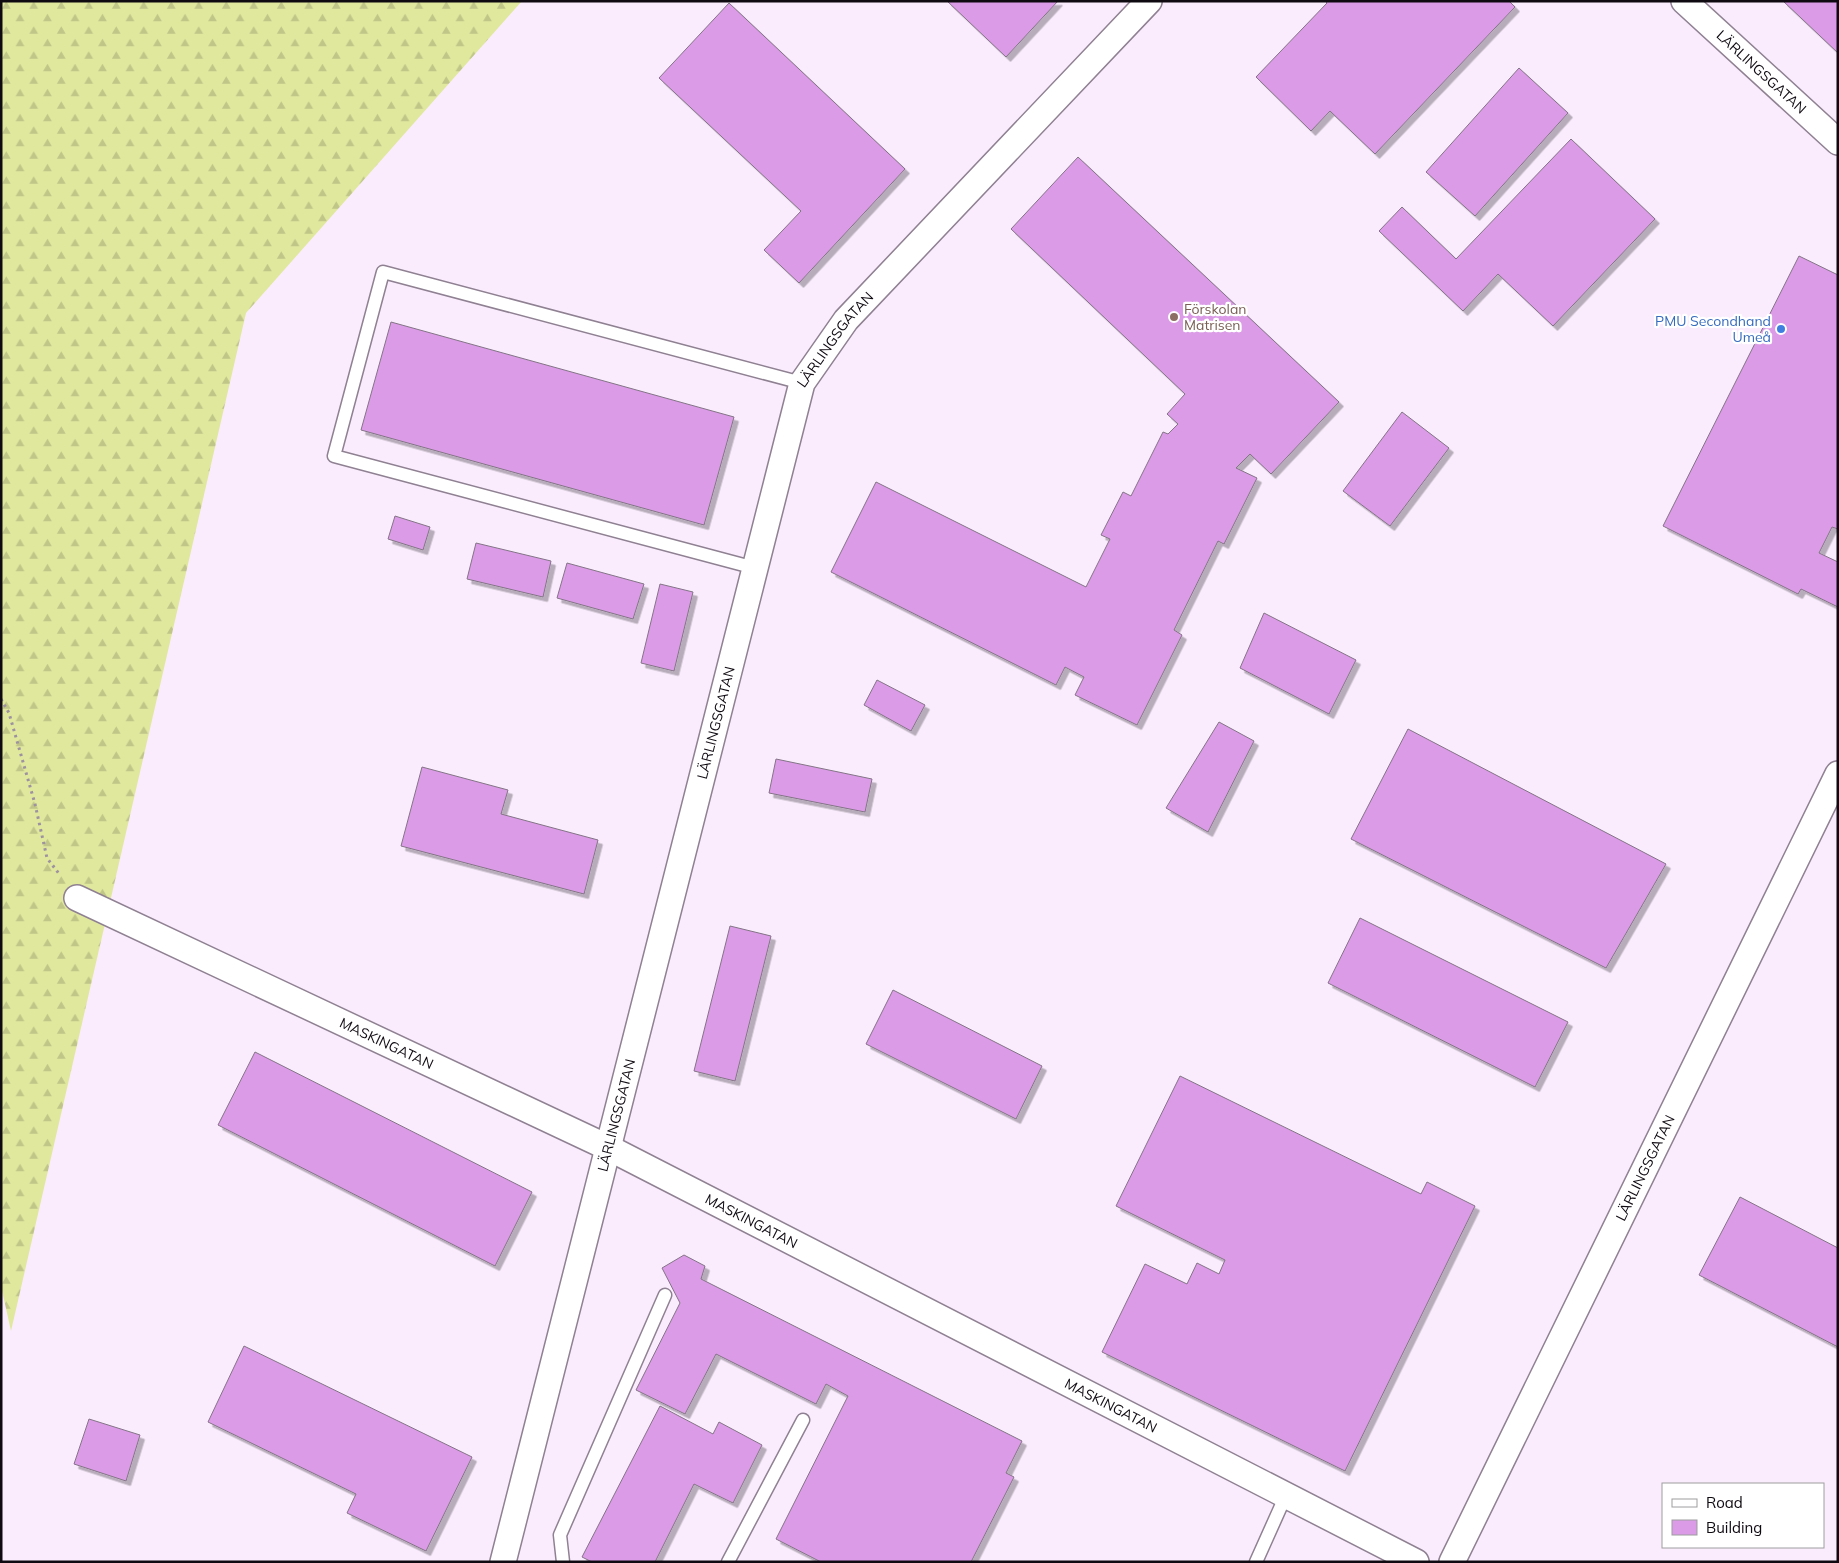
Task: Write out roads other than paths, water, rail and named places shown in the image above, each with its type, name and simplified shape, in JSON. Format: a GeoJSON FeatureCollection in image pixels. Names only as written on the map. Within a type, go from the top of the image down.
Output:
{"type":"FeatureCollection","features":[{"type":"Feature","properties":{"kind":"street","name":"LÄRLINGSGATAN"},"geometry":{"type":"LineString","coordinates":[[503,1562],[802,383],[846,320],[1149,1]]}},
{"type":"Feature","properties":{"kind":"street","name":"LÄRLINGSGATAN"},"geometry":{"type":"LineString","coordinates":[[1684,1],[1838,142]]}},
{"type":"Feature","properties":{"kind":"street","name":"LÄRLINGSGATAN"},"geometry":{"type":"LineString","coordinates":[[1452,1562],[1838,774]]}},
{"type":"Feature","properties":{"kind":"street","name":"MASKINGATAN"},"geometry":{"type":"LineString","coordinates":[[77,898],[608,1148],[1416,1562]]}},
{"type":"Feature","properties":{"kind":"lane"},"geometry":{"type":"LineString","coordinates":[[755,568],[334,456],[383,272],[802,383]]}},
{"type":"Feature","properties":{"kind":"lane"},"geometry":{"type":"LineString","coordinates":[[563,1562],[560,1535],[665,1295]]}},
{"type":"Feature","properties":{"kind":"lane"},"geometry":{"type":"LineString","coordinates":[[728,1562],[803,1420]]}},
{"type":"Feature","properties":{"kind":"lane"},"geometry":{"type":"LineString","coordinates":[[1256,1562],[1286,1495]]}},
{"type":"Feature","properties":{"kind":"place","name":"Förskolan Matrisen"},"geometry":{"type":"Point","coordinates":[1174,317]}},
{"type":"Feature","properties":{"kind":"place","name":"PMU Secondhand Umeå"},"geometry":{"type":"Point","coordinates":[1781,329]}}]}
